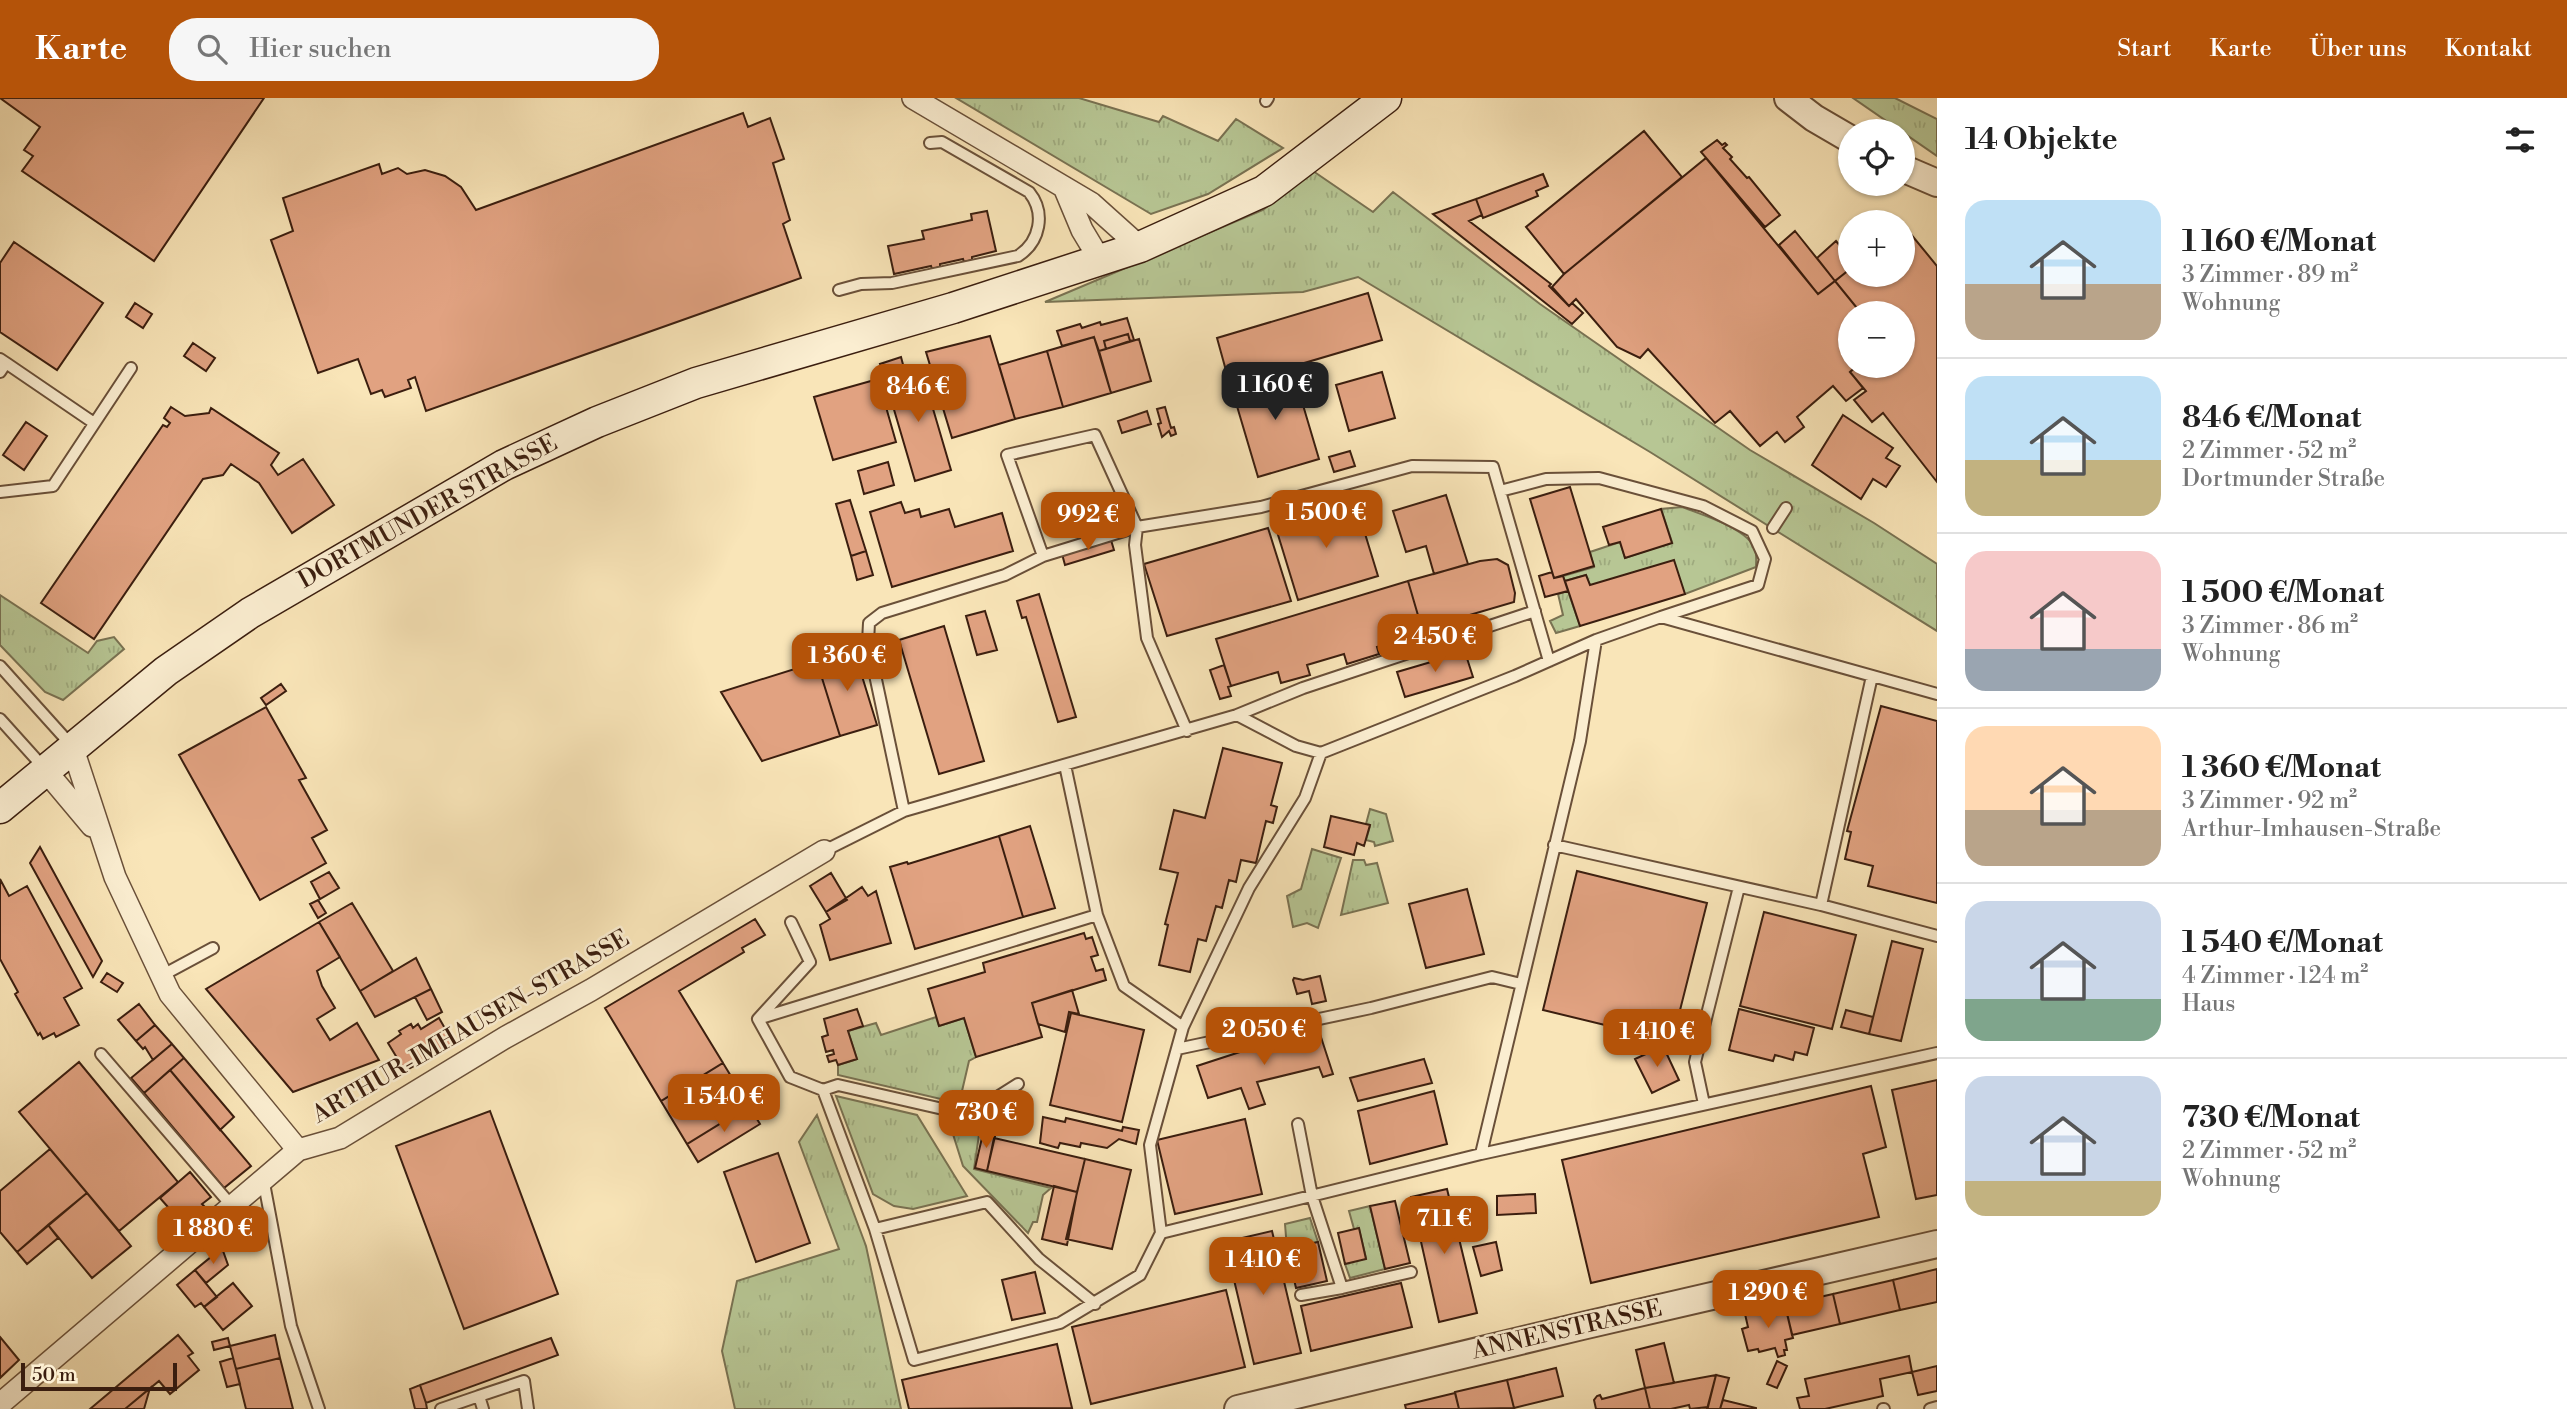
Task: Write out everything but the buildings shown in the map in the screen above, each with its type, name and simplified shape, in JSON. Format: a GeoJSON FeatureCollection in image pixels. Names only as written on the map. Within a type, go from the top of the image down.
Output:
{"type":"FeatureCollection","features":[{"type":"Feature","properties":{"kind":"main road","name":"DORTMUNDER STRASSE"},"geometry":{"type":"LineString","coordinates":[[0,808],[166,671],[250,613],[504,465],[597,422],[696,383],[943,311],[1140,247],[1264,191],[1386,98]]}},
{"type":"Feature","properties":{"kind":"street"},"geometry":{"type":"LineString","coordinates":[[913,98],[1091,203],[1140,247]]}},
{"type":"Feature","properties":{"kind":"street"},"geometry":{"type":"LineString","coordinates":[[1788,98],[1838,132]]}},
{"type":"Feature","properties":{"kind":"street"},"geometry":{"type":"LineString","coordinates":[[1915,174],[1937,183]]}},
{"type":"Feature","properties":{"kind":"street"},"geometry":{"type":"LineString","coordinates":[[1064,187],[1082,230],[1100,260]]}},
{"type":"Feature","properties":{"kind":"street"},"geometry":{"type":"LineString","coordinates":[[72,746],[115,877],[161,976],[179,1006],[298,1150]]}},
{"type":"Feature","properties":{"kind":"street"},"geometry":{"type":"LineString","coordinates":[[45,770],[102,838]]}},
{"type":"Feature","properties":{"kind":"street","name":"ARTHUR-IMHAUSEN-STRASSE"},"geometry":{"type":"LineString","coordinates":[[0,1405],[298,1150],[340,1138],[824,851]]}},
{"type":"Feature","properties":{"kind":"street","name":"ANNENSTRASSE"},"geometry":{"type":"LineString","coordinates":[[1252,1407],[1568,1329],[1937,1244]]}},
{"type":"Feature","properties":{"kind":"lane"},"geometry":{"type":"LineString","coordinates":[[839,290],[861,284],[892,283],[1018,256],[1032,243],[1039,226],[1039,216],[1035,200],[1029,192],[942,142],[930,143]]}},
{"type":"Feature","properties":{"kind":"lane"},"geometry":{"type":"LineString","coordinates":[[2,365],[94,423]]}},
{"type":"Feature","properties":{"kind":"lane"},"geometry":{"type":"LineString","coordinates":[[0,492],[53,486],[131,368]]}},
{"type":"Feature","properties":{"kind":"lane"},"geometry":{"type":"LineString","coordinates":[[1043,556],[1007,455],[1095,435],[1137,527],[1135,545],[1147,638],[1186,731]]}},
{"type":"Feature","properties":{"kind":"lane"},"geometry":{"type":"LineString","coordinates":[[904,811],[868,642],[869,623],[882,613],[1005,575],[1043,556],[1137,527],[1261,507],[1412,466],[1493,467],[1549,661]]}},
{"type":"Feature","properties":{"kind":"lane"},"geometry":{"type":"LineString","coordinates":[[1237,715],[1296,746],[1321,753],[1596,640],[1758,585],[1765,559],[1752,531],[1703,506],[1600,478],[1546,479],[1500,491]]}},
{"type":"Feature","properties":{"kind":"lane"},"geometry":{"type":"LineString","coordinates":[[1773,528],[1786,508]]}},
{"type":"Feature","properties":{"kind":"lane"},"geometry":{"type":"LineString","coordinates":[[824,851],[904,811],[1237,715],[1303,688],[1535,611]]}},
{"type":"Feature","properties":{"kind":"lane"},"geometry":{"type":"LineString","coordinates":[[1661,617],[1937,694]]}},
{"type":"Feature","properties":{"kind":"lane"},"geometry":{"type":"LineString","coordinates":[[1481,1154],[1580,741],[1596,640]]}},
{"type":"Feature","properties":{"kind":"lane"},"geometry":{"type":"LineString","coordinates":[[0,666],[72,746]]}},
{"type":"Feature","properties":{"kind":"lane"},"geometry":{"type":"LineString","coordinates":[[1821,905],[1872,676]]}},
{"type":"Feature","properties":{"kind":"lane"},"geometry":{"type":"LineString","coordinates":[[0,719],[45,770]]}},
{"type":"Feature","properties":{"kind":"lane"},"geometry":{"type":"LineString","coordinates":[[822,1090],[875,1229],[914,1360],[1060,1322],[1095,1304],[1140,1275],[1161,1233],[1150,1145],[1184,1027],[1249,888],[1305,798],[1321,753]]}},
{"type":"Feature","properties":{"kind":"lane"},"geometry":{"type":"LineString","coordinates":[[1065,765],[1097,915],[1124,986],[1184,1027]]}},
{"type":"Feature","properties":{"kind":"lane"},"geometry":{"type":"LineString","coordinates":[[1554,845],[1821,905],[1937,936]]}},
{"type":"Feature","properties":{"kind":"lane"},"geometry":{"type":"LineString","coordinates":[[1704,1104],[1695,1062],[1739,887]]}},
{"type":"Feature","properties":{"kind":"lane"},"geometry":{"type":"LineString","coordinates":[[758,1019],[1097,915]]}},
{"type":"Feature","properties":{"kind":"lane"},"geometry":{"type":"LineString","coordinates":[[758,1019],[810,962],[791,922]]}},
{"type":"Feature","properties":{"kind":"lane"},"geometry":{"type":"LineString","coordinates":[[161,976],[213,947]]}},
{"type":"Feature","properties":{"kind":"lane"},"geometry":{"type":"LineString","coordinates":[[1177,1049],[1371,1008],[1492,977],[1521,984]]}},
{"type":"Feature","properties":{"kind":"lane"},"geometry":{"type":"LineString","coordinates":[[758,1019],[790,1077],[822,1090],[838,1085],[969,1115],[1018,1084]]}},
{"type":"Feature","properties":{"kind":"lane"},"geometry":{"type":"LineString","coordinates":[[1161,1233],[1481,1154],[1937,1053]]}},
{"type":"Feature","properties":{"kind":"lane"},"geometry":{"type":"LineString","coordinates":[[101,1054],[231,1205]]}},
{"type":"Feature","properties":{"kind":"lane"},"geometry":{"type":"LineString","coordinates":[[1298,1124],[1312,1196],[1342,1288]]}},
{"type":"Feature","properties":{"kind":"lane"},"geometry":{"type":"LineString","coordinates":[[263,1178],[291,1326],[319,1409]]}},
{"type":"Feature","properties":{"kind":"lane"},"geometry":{"type":"LineString","coordinates":[[875,1229],[986,1202],[1040,1259],[1095,1304]]}},
{"type":"Feature","properties":{"kind":"lane"},"geometry":{"type":"LineString","coordinates":[[1301,1295],[1411,1272]]}},
{"type":"Feature","properties":{"kind":"lane"},"geometry":{"type":"LineString","coordinates":[[441,1409],[524,1381],[528,1409]]}},
{"type":"Feature","properties":{"kind":"lane"},"geometry":{"type":"LineString","coordinates":[[479,1396],[483,1409]]}},
{"type":"Feature","properties":{"kind":"lane"},"geometry":{"type":"LineString","coordinates":[[1930,1409],[1937,1407]]}},
{"type":"Feature","properties":{"kind":"green space"},"geometry":{"type":"Polygon","coordinates":[[[956,98],[1079,98],[1159,122],[1163,116],[1218,141],[1236,119],[1283,148],[1208,194],[1151,214],[956,98]]]}},
{"type":"Feature","properties":{"kind":"green space"},"geometry":{"type":"Polygon","coordinates":[[[1853,98],[1895,98],[1937,119],[1937,156],[1915,141],[1915,119],[1883,119],[1853,98]]]}},
{"type":"Feature","properties":{"kind":"green space"},"geometry":{"type":"Polygon","coordinates":[[[1313,171],[1373,212],[1393,192],[1540,304],[1750,450],[1874,523],[1937,564],[1937,631],[1650,452],[1358,277],[1303,292],[1045,302],[1263,210],[1313,171]]]}},
{"type":"Feature","properties":{"kind":"green space"},"geometry":{"type":"Polygon","coordinates":[[[1682,507],[1723,523],[1744,535],[1755,550],[1756,567],[1685,594],[1590,585],[1586,575],[1565,581],[1563,576],[1594,567],[1590,552],[1620,542],[1625,558],[1672,542],[1661,509],[1682,507]]]}},
{"type":"Feature","properties":{"kind":"green space"},"geometry":{"type":"Polygon","coordinates":[[[1568,591],[1580,626],[1556,633],[1550,621],[1563,615],[1558,594],[1568,591]]]}},
{"type":"Feature","properties":{"kind":"green space"},"geometry":{"type":"Polygon","coordinates":[[[0,595],[88,653],[97,641],[114,637],[124,649],[63,700],[45,692],[0,645],[0,595]]]}},
{"type":"Feature","properties":{"kind":"green space"},"geometry":{"type":"Polygon","coordinates":[[[1370,809],[1386,814],[1393,841],[1375,846],[1374,842],[1366,840],[1370,826],[1366,824],[1370,809]]]}},
{"type":"Feature","properties":{"kind":"green space"},"geometry":{"type":"Polygon","coordinates":[[[1312,849],[1341,858],[1318,928],[1307,923],[1293,927],[1287,896],[1301,889],[1312,849]]]}},
{"type":"Feature","properties":{"kind":"green space"},"geometry":{"type":"Polygon","coordinates":[[[1353,860],[1364,860],[1366,865],[1377,863],[1388,903],[1341,915],[1353,860]]]}},
{"type":"Feature","properties":{"kind":"green space"},"geometry":{"type":"Polygon","coordinates":[[[936,1017],[939,1026],[964,1018],[976,1057],[969,1061],[962,1091],[945,1100],[838,1075],[838,1065],[857,1059],[848,1031],[876,1023],[881,1035],[936,1017]]]}},
{"type":"Feature","properties":{"kind":"green space"},"geometry":{"type":"Polygon","coordinates":[[[836,1096],[917,1115],[967,1196],[913,1209],[894,1206],[873,1194],[836,1096]]]}},
{"type":"Feature","properties":{"kind":"green space"},"geometry":{"type":"Polygon","coordinates":[[[817,1115],[866,1246],[901,1409],[735,1409],[722,1351],[737,1281],[839,1249],[799,1142],[817,1115]]]}},
{"type":"Feature","properties":{"kind":"green space"},"geometry":{"type":"Polygon","coordinates":[[[959,1124],[980,1128],[974,1169],[1051,1188],[1043,1195],[1037,1222],[1033,1222],[1028,1233],[963,1166],[952,1131],[959,1124]]]}},
{"type":"Feature","properties":{"kind":"green space"},"geometry":{"type":"Polygon","coordinates":[[[1370,1206],[1385,1269],[1350,1278],[1345,1264],[1366,1258],[1359,1229],[1354,1229],[1349,1211],[1370,1206]]]}},
{"type":"Feature","properties":{"kind":"green space"},"geometry":{"type":"Polygon","coordinates":[[[1310,1218],[1318,1242],[1287,1249],[1285,1224],[1310,1218]]]}}]}
